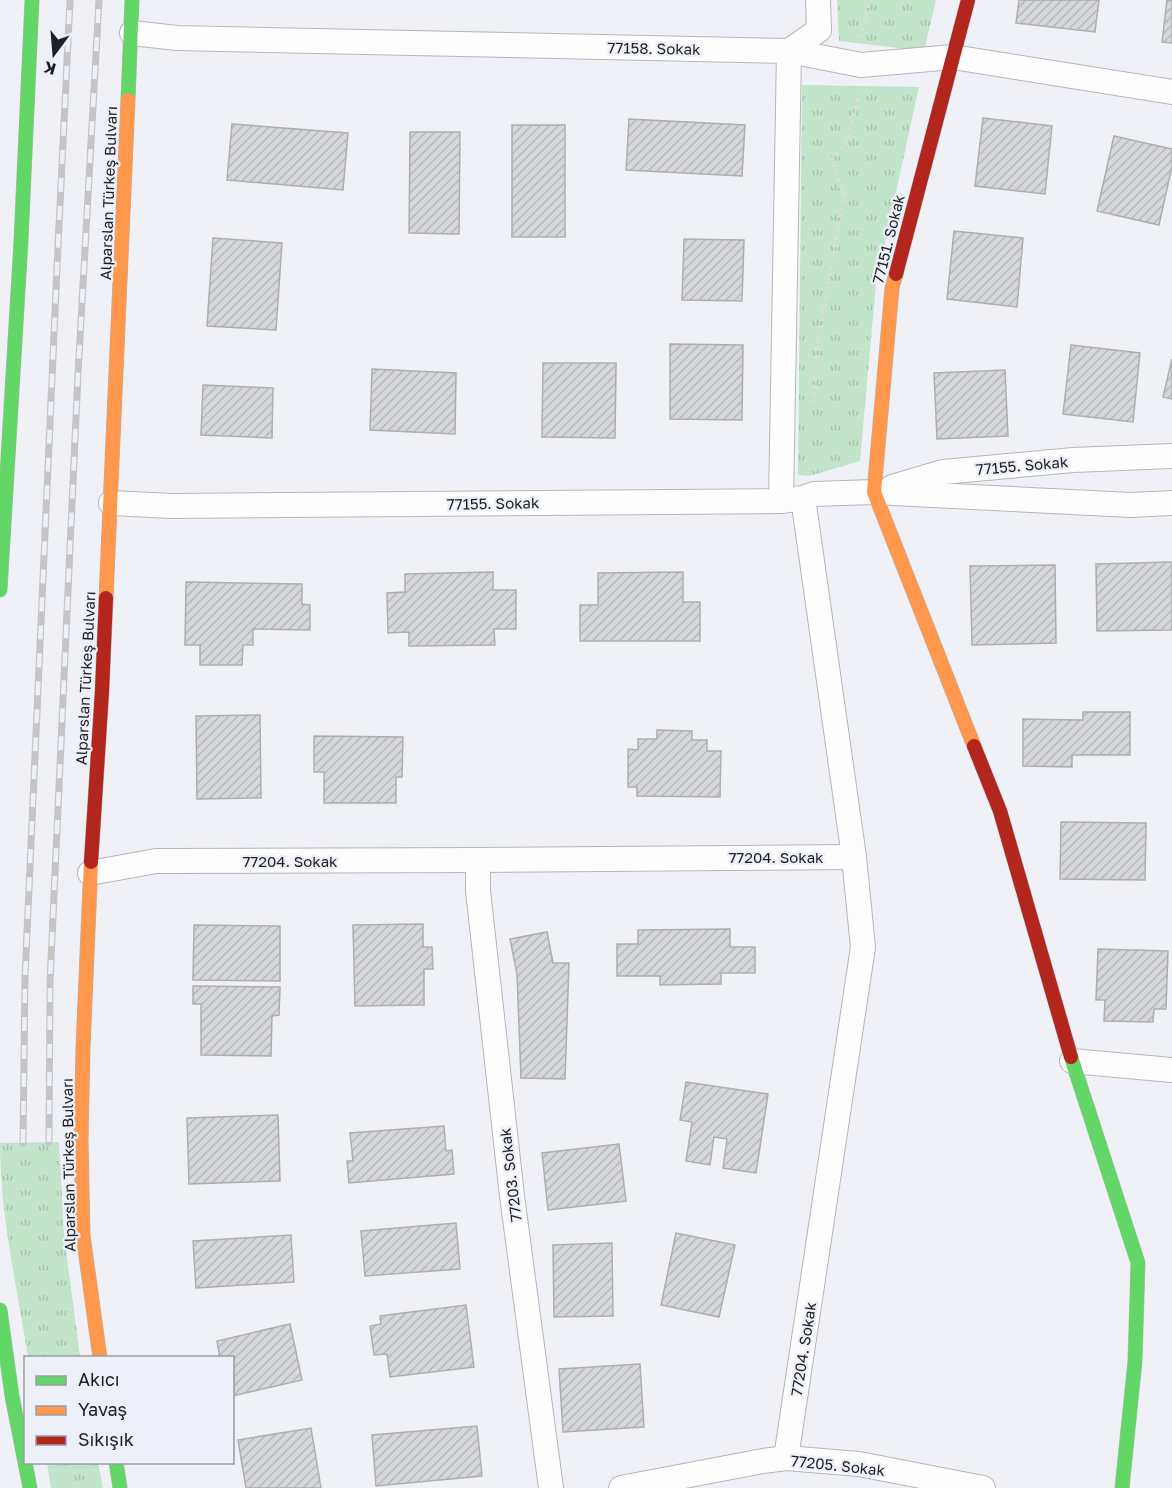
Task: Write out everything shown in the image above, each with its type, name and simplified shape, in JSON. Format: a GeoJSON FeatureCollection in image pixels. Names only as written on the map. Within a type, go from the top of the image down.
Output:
{"type":"FeatureCollection","features":[{"type":"Feature","properties":{"kind":"main road"},"geometry":{"type":"LineString","coordinates":[[0,590],[2,515],[21,241],[32,0]]}},
{"type":"Feature","properties":{"kind":"main road","name":"Alparslan Türkeş Bulvarı"},"geometry":{"type":"LineString","coordinates":[[100,1356],[83,1235],[81,1141],[83,1048],[90,873],[111,503],[132,0]]}},
{"type":"Feature","properties":{"kind":"main road","name":"77151. Sokak"},"geometry":{"type":"LineString","coordinates":[[874,492],[892,288],[968,0]]}},
{"type":"Feature","properties":{"kind":"main road"},"geometry":{"type":"LineString","coordinates":[[874,492],[1000,811],[1072,1061],[1138,1263],[1135,1361],[1122,1488]]}},
{"type":"Feature","properties":{"kind":"main road"},"geometry":{"type":"LineString","coordinates":[[0,1310],[6,1397],[30,1488]]}},
{"type":"Feature","properties":{"kind":"main road"},"geometry":{"type":"LineString","coordinates":[[116,1464],[120,1488]]}},
{"type":"Feature","properties":{"kind":"street"},"geometry":{"type":"LineString","coordinates":[[818,0],[819,30],[789,51],[792,499],[854,857]]}},
{"type":"Feature","properties":{"kind":"street","name":"77158. Sokak"},"geometry":{"type":"LineString","coordinates":[[132,33],[177,38],[789,51],[861,65],[953,57],[1172,92]]}},
{"type":"Feature","properties":{"kind":"street","name":"77155. Sokak"},"geometry":{"type":"LineString","coordinates":[[874,492],[943,472],[1073,460],[1172,456]]}},
{"type":"Feature","properties":{"kind":"street","name":"77155. Sokak"},"geometry":{"type":"LineString","coordinates":[[111,503],[172,506],[792,499],[814,494],[874,492],[1131,506],[1172,503]]}},
{"type":"Feature","properties":{"kind":"street","name":"77204. Sokak"},"geometry":{"type":"LineString","coordinates":[[90,873],[156,861],[854,857],[863,947],[786,1458]]}},
{"type":"Feature","properties":{"kind":"street","name":"77203. Sokak"},"geometry":{"type":"LineString","coordinates":[[478,860],[478,891],[512,1196],[551,1488]]}},
{"type":"Feature","properties":{"kind":"street"},"geometry":{"type":"LineString","coordinates":[[1072,1061],[1172,1070]]}},
{"type":"Feature","properties":{"kind":"street","name":"77205. Sokak"},"geometry":{"type":"LineString","coordinates":[[621,1488],[786,1458],[859,1464],[983,1488]]}},
{"type":"Feature","properties":{"kind":"path"},"geometry":{"type":"LineString","coordinates":[[861,36],[869,0]]}},
{"type":"Feature","properties":{"kind":"path"},"geometry":{"type":"LineString","coordinates":[[812,410],[818,340],[844,195],[831,158],[845,147],[856,103]]}},
{"type":"Feature","properties":{"kind":"green space"},"geometry":{"type":"Polygon","coordinates":[[[837,0],[936,0],[924,51],[839,41],[837,0]]]}},
{"type":"Feature","properties":{"kind":"green space"},"geometry":{"type":"Polygon","coordinates":[[[802,85],[919,87],[876,284],[860,461],[809,476],[798,475],[802,85]]]}},
{"type":"Feature","properties":{"kind":"green space"},"geometry":{"type":"Polygon","coordinates":[[[59,1142],[64,1234],[80,1356],[28,1356],[6,1224],[0,1143],[59,1142]]]}},
{"type":"Feature","properties":{"kind":"green space"},"geometry":{"type":"Polygon","coordinates":[[[47,1464],[98,1464],[103,1488],[51,1488],[47,1464]]]}},
{"type":"Feature","properties":{"kind":"building"},"geometry":{"type":"Polygon","coordinates":[[[1019,0],[1099,0],[1095,32],[1016,23],[1019,0]]]}},
{"type":"Feature","properties":{"kind":"building"},"geometry":{"type":"Polygon","coordinates":[[[1167,0],[1172,0],[1172,43],[1162,42],[1167,0]]]}},
{"type":"Feature","properties":{"kind":"building"},"geometry":{"type":"Polygon","coordinates":[[[983,118],[1052,126],[1045,194],[975,186],[983,118]]]}},
{"type":"Feature","properties":{"kind":"building"},"geometry":{"type":"Polygon","coordinates":[[[629,119],[745,125],[742,176],[626,170],[629,119]]]}},
{"type":"Feature","properties":{"kind":"building"},"geometry":{"type":"Polygon","coordinates":[[[232,124],[348,133],[343,190],[227,180],[232,124]]]}},
{"type":"Feature","properties":{"kind":"building"},"geometry":{"type":"Polygon","coordinates":[[[512,125],[565,125],[565,237],[512,237],[512,125]]]}},
{"type":"Feature","properties":{"kind":"building"},"geometry":{"type":"Polygon","coordinates":[[[410,132],[460,132],[459,234],[409,233],[410,132]]]}},
{"type":"Feature","properties":{"kind":"building"},"geometry":{"type":"Polygon","coordinates":[[[1114,136],[1172,149],[1172,166],[1159,225],[1097,211],[1114,136]]]}},
{"type":"Feature","properties":{"kind":"building"},"geometry":{"type":"Polygon","coordinates":[[[954,231],[1023,238],[1017,307],[947,299],[954,231]]]}},
{"type":"Feature","properties":{"kind":"building"},"geometry":{"type":"Polygon","coordinates":[[[213,238],[282,243],[276,330],[207,326],[213,238]]]}},
{"type":"Feature","properties":{"kind":"building"},"geometry":{"type":"Polygon","coordinates":[[[684,239],[744,240],[742,301],[682,300],[684,239]]]}},
{"type":"Feature","properties":{"kind":"building"},"geometry":{"type":"Polygon","coordinates":[[[670,344],[743,345],[742,420],[670,419],[670,344]]]}},
{"type":"Feature","properties":{"kind":"building"},"geometry":{"type":"Polygon","coordinates":[[[1071,345],[1140,353],[1133,422],[1063,414],[1071,345]]]}},
{"type":"Feature","properties":{"kind":"building"},"geometry":{"type":"Polygon","coordinates":[[[1172,359],[1172,399],[1163,397],[1172,359]]]}},
{"type":"Feature","properties":{"kind":"building"},"geometry":{"type":"Polygon","coordinates":[[[543,363],[616,363],[615,438],[542,437],[543,363]]]}},
{"type":"Feature","properties":{"kind":"building"},"geometry":{"type":"Polygon","coordinates":[[[372,369],[456,373],[455,434],[370,430],[372,369]]]}},
{"type":"Feature","properties":{"kind":"building"},"geometry":{"type":"Polygon","coordinates":[[[1005,370],[1008,436],[937,439],[934,373],[1005,370]]]}},
{"type":"Feature","properties":{"kind":"building"},"geometry":{"type":"Polygon","coordinates":[[[203,385],[273,388],[272,438],[201,435],[203,385]]]}},
{"type":"Feature","properties":{"kind":"building"},"geometry":{"type":"Polygon","coordinates":[[[1172,562],[1172,630],[1097,631],[1096,564],[1172,562]]]}},
{"type":"Feature","properties":{"kind":"building"},"geometry":{"type":"Polygon","coordinates":[[[1055,565],[1056,643],[972,645],[970,566],[1055,565]]]}},
{"type":"Feature","properties":{"kind":"building"},"geometry":{"type":"Polygon","coordinates":[[[493,572],[493,590],[516,590],[516,629],[494,629],[495,645],[409,646],[409,632],[388,633],[387,593],[405,592],[405,574],[493,572]]]}},
{"type":"Feature","properties":{"kind":"building"},"geometry":{"type":"Polygon","coordinates":[[[683,572],[683,602],[700,602],[700,641],[580,641],[580,605],[598,605],[598,573],[683,572]]]}},
{"type":"Feature","properties":{"kind":"building"},"geometry":{"type":"Polygon","coordinates":[[[186,582],[302,584],[302,604],[310,605],[310,630],[253,629],[253,645],[243,645],[242,665],[200,665],[200,645],[185,645],[186,582]]]}},
{"type":"Feature","properties":{"kind":"building"},"geometry":{"type":"Polygon","coordinates":[[[1083,712],[1130,712],[1130,755],[1072,755],[1072,767],[1023,766],[1023,719],[1083,720],[1083,712]]]}},
{"type":"Feature","properties":{"kind":"building"},"geometry":{"type":"Polygon","coordinates":[[[260,715],[261,798],[197,799],[196,716],[260,715]]]}},
{"type":"Feature","properties":{"kind":"building"},"geometry":{"type":"Polygon","coordinates":[[[657,730],[692,731],[692,740],[707,740],[707,751],[721,751],[720,797],[637,796],[637,787],[628,787],[628,749],[638,750],[638,739],[657,739],[657,730]]]}},
{"type":"Feature","properties":{"kind":"building"},"geometry":{"type":"Polygon","coordinates":[[[314,736],[403,737],[402,777],[396,777],[396,803],[324,803],[324,772],[314,772],[314,736]]]}},
{"type":"Feature","properties":{"kind":"building"},"geometry":{"type":"Polygon","coordinates":[[[1061,822],[1146,823],[1145,880],[1060,879],[1061,822]]]}},
{"type":"Feature","properties":{"kind":"building"},"geometry":{"type":"Polygon","coordinates":[[[423,924],[423,947],[432,947],[433,969],[424,969],[424,1005],[355,1006],[353,925],[423,924]]]}},
{"type":"Feature","properties":{"kind":"building"},"geometry":{"type":"Polygon","coordinates":[[[194,925],[280,926],[280,981],[193,980],[194,925]]]}},
{"type":"Feature","properties":{"kind":"building"},"geometry":{"type":"Polygon","coordinates":[[[730,929],[730,947],[755,947],[755,973],[721,973],[721,984],[660,985],[660,976],[617,976],[617,944],[638,944],[638,930],[730,929]]]}},
{"type":"Feature","properties":{"kind":"building"},"geometry":{"type":"Polygon","coordinates":[[[547,932],[553,963],[569,963],[565,1079],[521,1078],[517,974],[510,939],[547,932]]]}},
{"type":"Feature","properties":{"kind":"building"},"geometry":{"type":"Polygon","coordinates":[[[1098,949],[1168,951],[1166,1009],[1154,1009],[1153,1022],[1104,1021],[1105,1000],[1096,1000],[1098,949]]]}},
{"type":"Feature","properties":{"kind":"building"},"geometry":{"type":"Polygon","coordinates":[[[193,986],[280,987],[279,1015],[272,1016],[271,1056],[201,1055],[201,1004],[193,1004],[193,986]]]}},
{"type":"Feature","properties":{"kind":"building"},"geometry":{"type":"Polygon","coordinates":[[[686,1082],[768,1094],[756,1173],[723,1168],[727,1139],[714,1137],[710,1165],[686,1161],[692,1122],[680,1120],[686,1082]]]}},
{"type":"Feature","properties":{"kind":"building"},"geometry":{"type":"Polygon","coordinates":[[[278,1115],[280,1181],[189,1184],[187,1118],[278,1115]]]}},
{"type":"Feature","properties":{"kind":"building"},"geometry":{"type":"Polygon","coordinates":[[[444,1126],[446,1151],[452,1150],[454,1174],[349,1183],[347,1161],[353,1161],[350,1133],[444,1126]]]}},
{"type":"Feature","properties":{"kind":"building"},"geometry":{"type":"Polygon","coordinates":[[[619,1144],[626,1201],[548,1210],[542,1153],[619,1144]]]}},
{"type":"Feature","properties":{"kind":"building"},"geometry":{"type":"Polygon","coordinates":[[[456,1223],[460,1269],[365,1276],[361,1231],[456,1223]]]}},
{"type":"Feature","properties":{"kind":"building"},"geometry":{"type":"Polygon","coordinates":[[[676,1233],[735,1245],[719,1317],[661,1305],[676,1233]]]}},
{"type":"Feature","properties":{"kind":"building"},"geometry":{"type":"Polygon","coordinates":[[[291,1235],[294,1282],[196,1288],[193,1241],[291,1235]]]}},
{"type":"Feature","properties":{"kind":"building"},"geometry":{"type":"Polygon","coordinates":[[[612,1243],[613,1316],[554,1317],[553,1245],[612,1243]]]}},
{"type":"Feature","properties":{"kind":"building"},"geometry":{"type":"Polygon","coordinates":[[[466,1305],[474,1367],[390,1377],[387,1354],[374,1355],[370,1326],[381,1324],[380,1316],[466,1305]]]}},
{"type":"Feature","properties":{"kind":"building"},"geometry":{"type":"Polygon","coordinates":[[[290,1324],[302,1380],[234,1396],[234,1356],[220,1356],[217,1341],[290,1324]]]}},
{"type":"Feature","properties":{"kind":"building"},"geometry":{"type":"Polygon","coordinates":[[[640,1364],[644,1427],[563,1432],[559,1369],[640,1364]]]}},
{"type":"Feature","properties":{"kind":"building"},"geometry":{"type":"Polygon","coordinates":[[[477,1426],[482,1476],[376,1486],[372,1435],[477,1426]]]}},
{"type":"Feature","properties":{"kind":"building"},"geometry":{"type":"Polygon","coordinates":[[[311,1428],[321,1488],[246,1488],[238,1440],[311,1428]]]}},
{"type":"Feature","properties":{"kind":"railway"},"geometry":{"type":"LineString","coordinates":[[23,1143],[25,977],[70,0]]}},
{"type":"Feature","properties":{"kind":"railway"},"geometry":{"type":"LineString","coordinates":[[49,1142],[50,982],[78,374],[99,0]]}},
{"type":"Feature","properties":{"kind":"traffic: fast"},"geometry":{"type":"LineString","coordinates":[[0,590],[21,241],[32,0]]}},
{"type":"Feature","properties":{"kind":"traffic: fast"},"geometry":{"type":"LineString","coordinates":[[128,100],[132,0]]}},
{"type":"Feature","properties":{"kind":"traffic: fast"},"geometry":{"type":"LineString","coordinates":[[1071,1057],[1138,1263],[1135,1361],[1122,1488]]}},
{"type":"Feature","properties":{"kind":"traffic: fast"},"geometry":{"type":"LineString","coordinates":[[0,1310],[12,1396],[24,1457]]}},
{"type":"Feature","properties":{"kind":"traffic: fast"},"geometry":{"type":"LineString","coordinates":[[25,1464],[30,1488]]}},
{"type":"Feature","properties":{"kind":"traffic: fast"},"geometry":{"type":"LineString","coordinates":[[116,1464],[120,1488]]}},
{"type":"Feature","properties":{"kind":"traffic: slow"},"geometry":{"type":"LineString","coordinates":[[106,598],[128,100]]}},
{"type":"Feature","properties":{"kind":"traffic: slow"},"geometry":{"type":"LineString","coordinates":[[896,274],[892,288],[874,492],[974,746]]}},
{"type":"Feature","properties":{"kind":"traffic: slow"},"geometry":{"type":"LineString","coordinates":[[91,862],[81,1141],[83,1235],[100,1356]]}},
{"type":"Feature","properties":{"kind":"traffic: jam"},"geometry":{"type":"LineString","coordinates":[[896,274],[968,0]]}},
{"type":"Feature","properties":{"kind":"traffic: jam"},"geometry":{"type":"LineString","coordinates":[[91,862],[106,598]]}},
{"type":"Feature","properties":{"kind":"traffic: jam"},"geometry":{"type":"LineString","coordinates":[[974,746],[1000,811],[1071,1057]]}}]}
